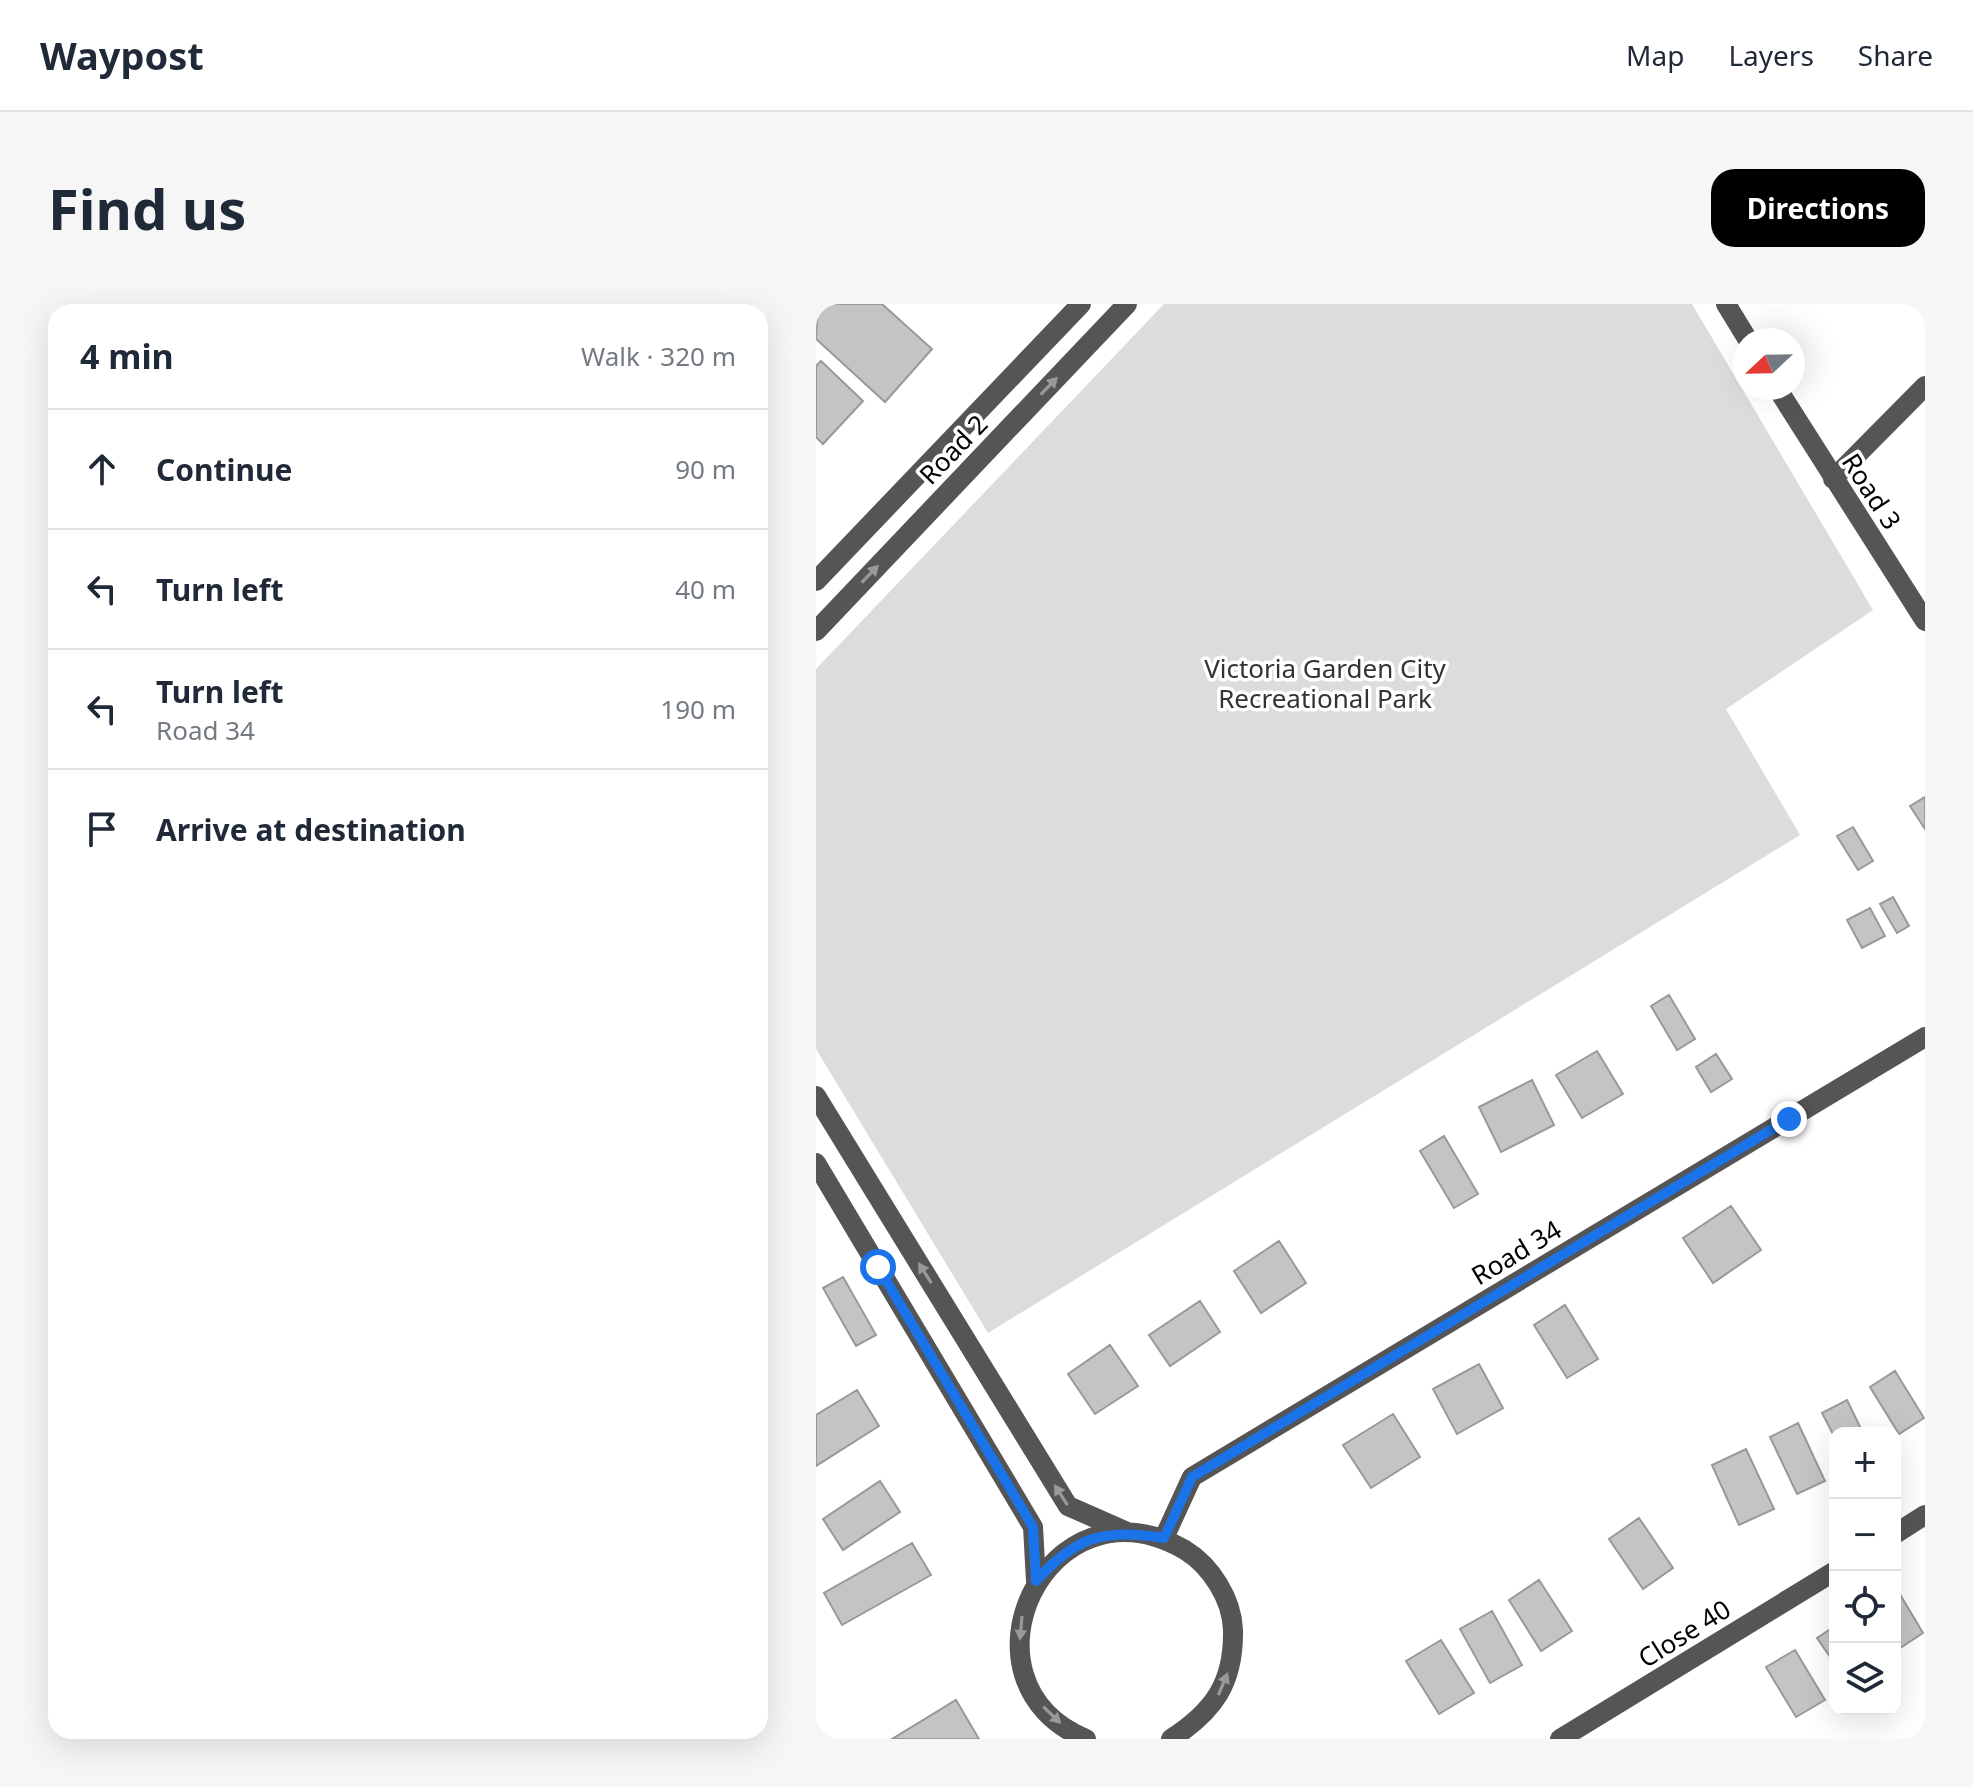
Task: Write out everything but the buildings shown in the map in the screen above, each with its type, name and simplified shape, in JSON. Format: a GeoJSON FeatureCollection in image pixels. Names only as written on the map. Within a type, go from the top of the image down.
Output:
{"type":"FeatureCollection","features":[{"type":"Feature","properties":{"kind":"street","name":"Road 2"},"geometry":{"type":"LineString","coordinates":[[816,581],[1081,304]]}},
{"type":"Feature","properties":{"kind":"street","name":"Road 2"},"geometry":{"type":"LineString","coordinates":[[816,631],[1127,304]]}},
{"type":"Feature","properties":{"kind":"street"},"geometry":{"type":"LineString","coordinates":[[1726,304],[1741,328]]}},
{"type":"Feature","properties":{"kind":"street"},"geometry":{"type":"LineString","coordinates":[[1833,479],[1925,386]]}},
{"type":"Feature","properties":{"kind":"street","name":"Road 3"},"geometry":{"type":"LineString","coordinates":[[1784,400],[1925,621]]}},
{"type":"Feature","properties":{"kind":"street"},"geometry":{"type":"LineString","coordinates":[[979,411],[1004,433]]}},
{"type":"Feature","properties":{"kind":"street","name":"Road 34"},"geometry":{"type":"LineString","coordinates":[[1164,1538],[1192,1477],[1925,1037]]}},
{"type":"Feature","properties":{"kind":"street"},"geometry":{"type":"LineString","coordinates":[[816,1096],[1068,1506],[1127,1532],[1164,1538],[1196,1557],[1219,1585],[1232,1620],[1233,1656],[1221,1691],[1199,1720],[1171,1739]]}},
{"type":"Feature","properties":{"kind":"street"},"geometry":{"type":"LineString","coordinates":[[816,1163],[1033,1527],[1036,1581]]}},
{"type":"Feature","properties":{"kind":"street"},"geometry":{"type":"LineString","coordinates":[[1901,1530],[1925,1515]]}},
{"type":"Feature","properties":{"kind":"street"},"geometry":{"type":"LineString","coordinates":[[1086,1739],[1071,1733],[1044,1710],[1026,1681],[1019,1647],[1022,1612],[1036,1581],[1059,1555],[1091,1537],[1127,1532]]}},
{"type":"Feature","properties":{"kind":"street","name":"Close 40"},"geometry":{"type":"LineString","coordinates":[[1560,1739],[1829,1575]]}},
{"type":"Feature","properties":{"kind":"street"},"geometry":{"type":"LineString","coordinates":[[1199,1720],[1210,1739]]}},
{"type":"Feature","properties":{"kind":"green space","name":"Victoria Garden City Recreational Park"},"geometry":{"type":"Polygon","coordinates":[[[1164,304],[1692,304],[1733,373],[1733,400],[1749,400],[1873,610],[1726,709],[1800,835],[988,1333],[816,1049],[816,669],[1164,304]]]}},
{"type":"Feature","properties":{"kind":"route"},"geometry":{"type":"LineString","coordinates":[[878,1267],[1033,1527],[1036,1581],[1059,1555],[1091,1537],[1127,1532],[1164,1538],[1192,1477],[1789,1119]]}}]}
